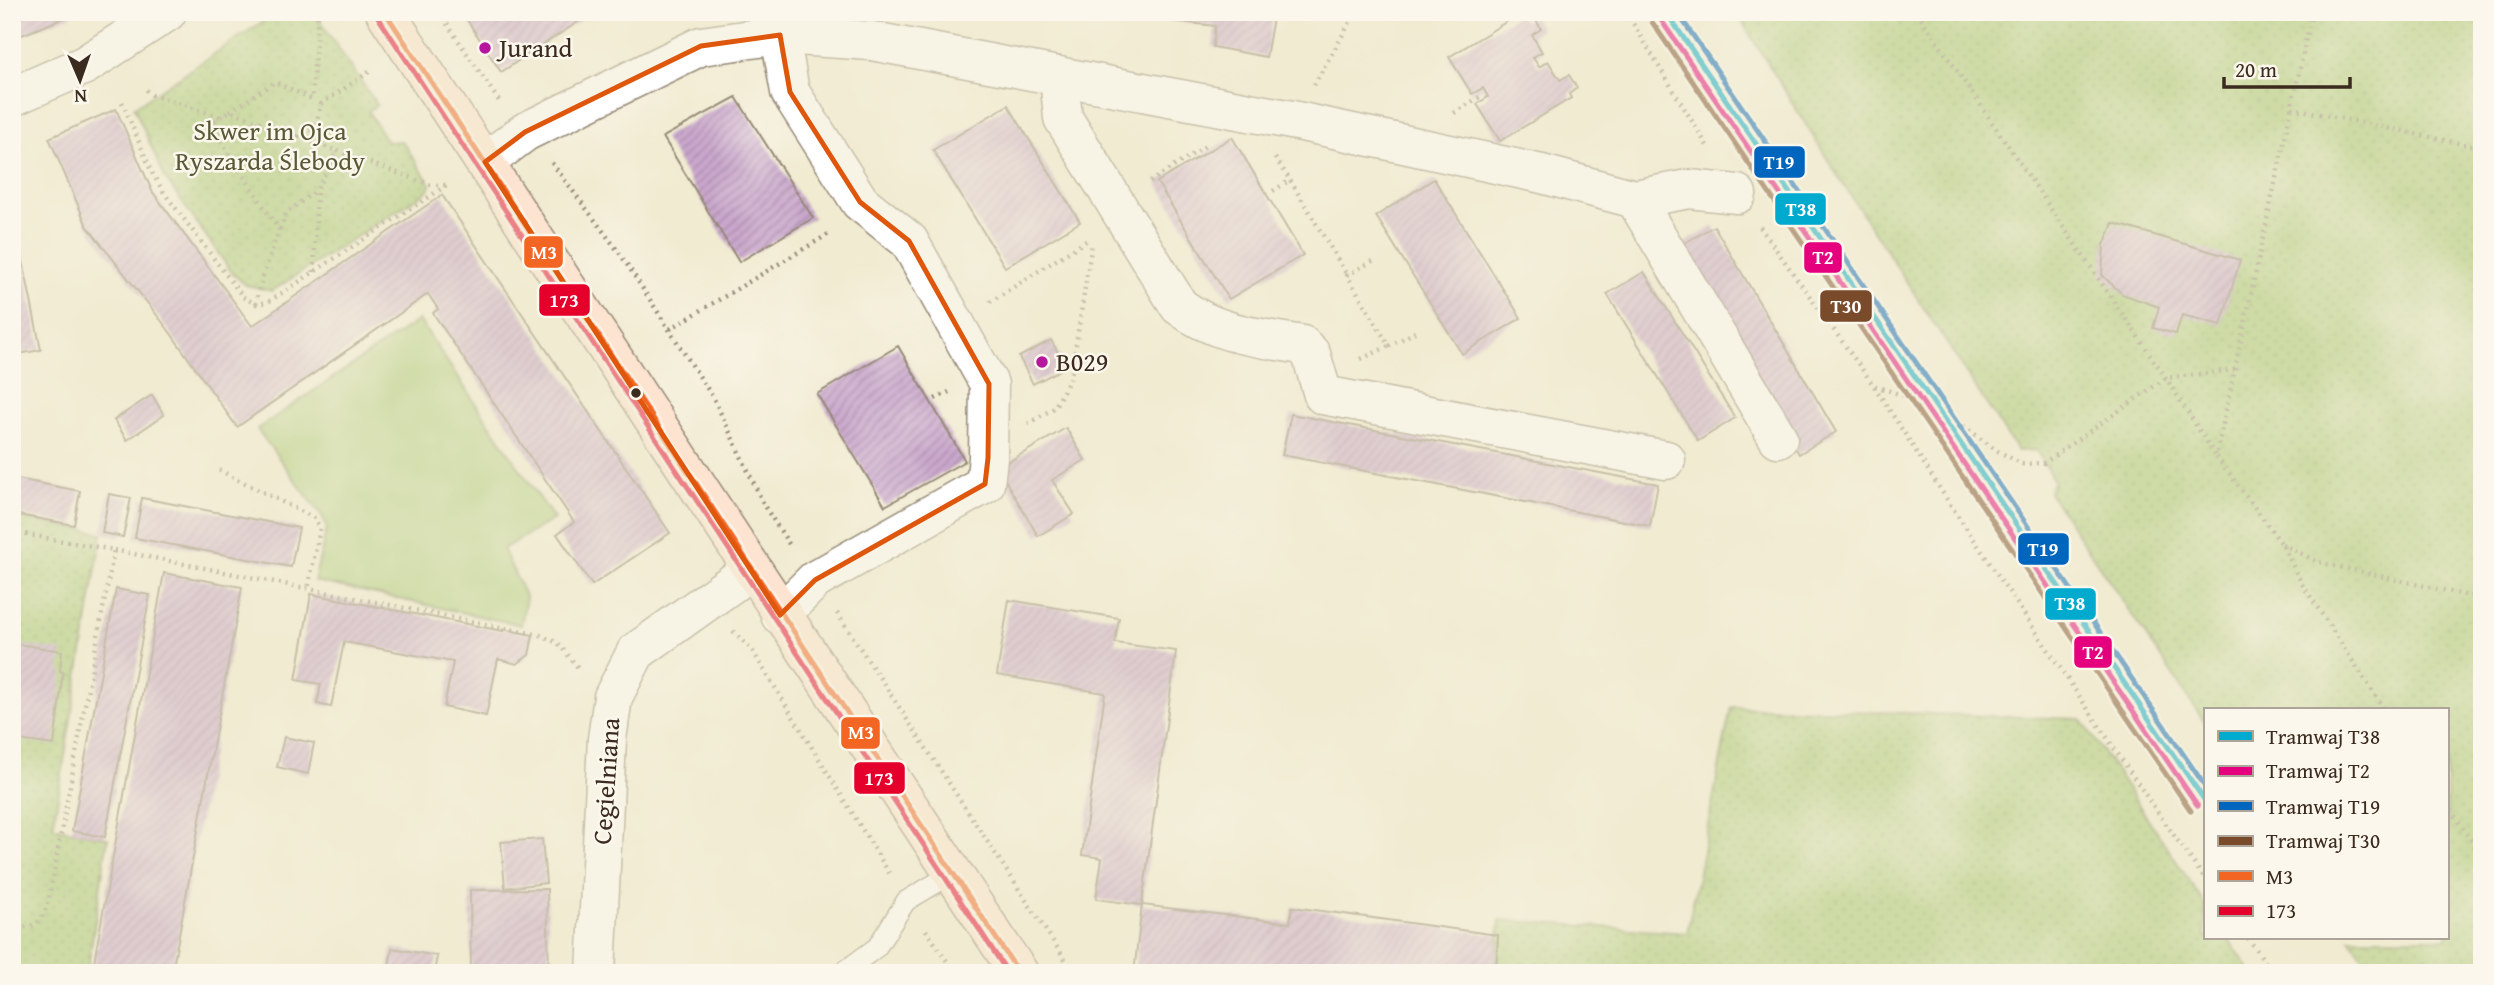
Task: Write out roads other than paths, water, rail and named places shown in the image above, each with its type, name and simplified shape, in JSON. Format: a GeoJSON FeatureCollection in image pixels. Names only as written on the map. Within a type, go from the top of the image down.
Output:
{"type":"FeatureCollection","features":[{"type":"Feature","properties":{"kind":"main road"},"geometry":{"type":"LineString","coordinates":[[385,12],[780,615],[1019,973]]}},
{"type":"Feature","properties":{"kind":"street"},"geometry":{"type":"LineString","coordinates":[[12,97],[85,65],[167,12]]}},
{"type":"Feature","properties":{"kind":"street"},"geometry":{"type":"LineString","coordinates":[[779,35],[790,92],[860,202],[909,241],[989,384],[985,484],[815,580],[780,615]]}},
{"type":"Feature","properties":{"kind":"street"},"geometry":{"type":"LineString","coordinates":[[485,162],[525,132],[701,46],[779,35],[872,41],[1297,121],[1542,174],[1634,199],[1689,189],[1737,194]]}},
{"type":"Feature","properties":{"kind":"street"},"geometry":{"type":"LineString","coordinates":[[1059,76],[1063,118],[1179,306],[1198,320],[1227,331],[1302,345],[1311,354],[1323,395],[1665,460]]}},
{"type":"Feature","properties":{"kind":"street"},"geometry":{"type":"LineString","coordinates":[[1634,199],[1778,438]]}},
{"type":"Feature","properties":{"kind":"street","name":"Cegielniana"},"geometry":{"type":"LineString","coordinates":[[597,973],[607,739],[613,697],[636,652],[751,570]]}},
{"type":"Feature","properties":{"kind":"lane"},"geometry":{"type":"LineString","coordinates":[[842,973],[877,947],[906,901],[953,873]]}},
{"type":"Feature","properties":{"kind":"tram line","name":"T38"},"geometry":{"type":"LineString","coordinates":[[1666,12],[2204,800]]}},
{"type":"Feature","properties":{"kind":"tram line","name":"T19"},"geometry":{"type":"LineString","coordinates":[[1677,12],[2204,785]]}},
{"type":"Feature","properties":{"kind":"tram line","name":"T2"},"geometry":{"type":"LineString","coordinates":[[1659,17],[2198,806]]}},
{"type":"Feature","properties":{"kind":"tram line","name":"T30"},"geometry":{"type":"LineString","coordinates":[[1652,22],[2191,811]]}},
{"type":"Feature","properties":{"kind":"place","name":"Jurand"},"geometry":{"type":"Point","coordinates":[485,48]}},
{"type":"Feature","properties":{"kind":"place","name":"B029"},"geometry":{"type":"Point","coordinates":[1042,362]}},
{"type":"Feature","properties":{"kind":"park label","name":"Skwer im Ojca Ryszarda Ślebody"},"geometry":{"type":"Point","coordinates":[270,146]}}]}
